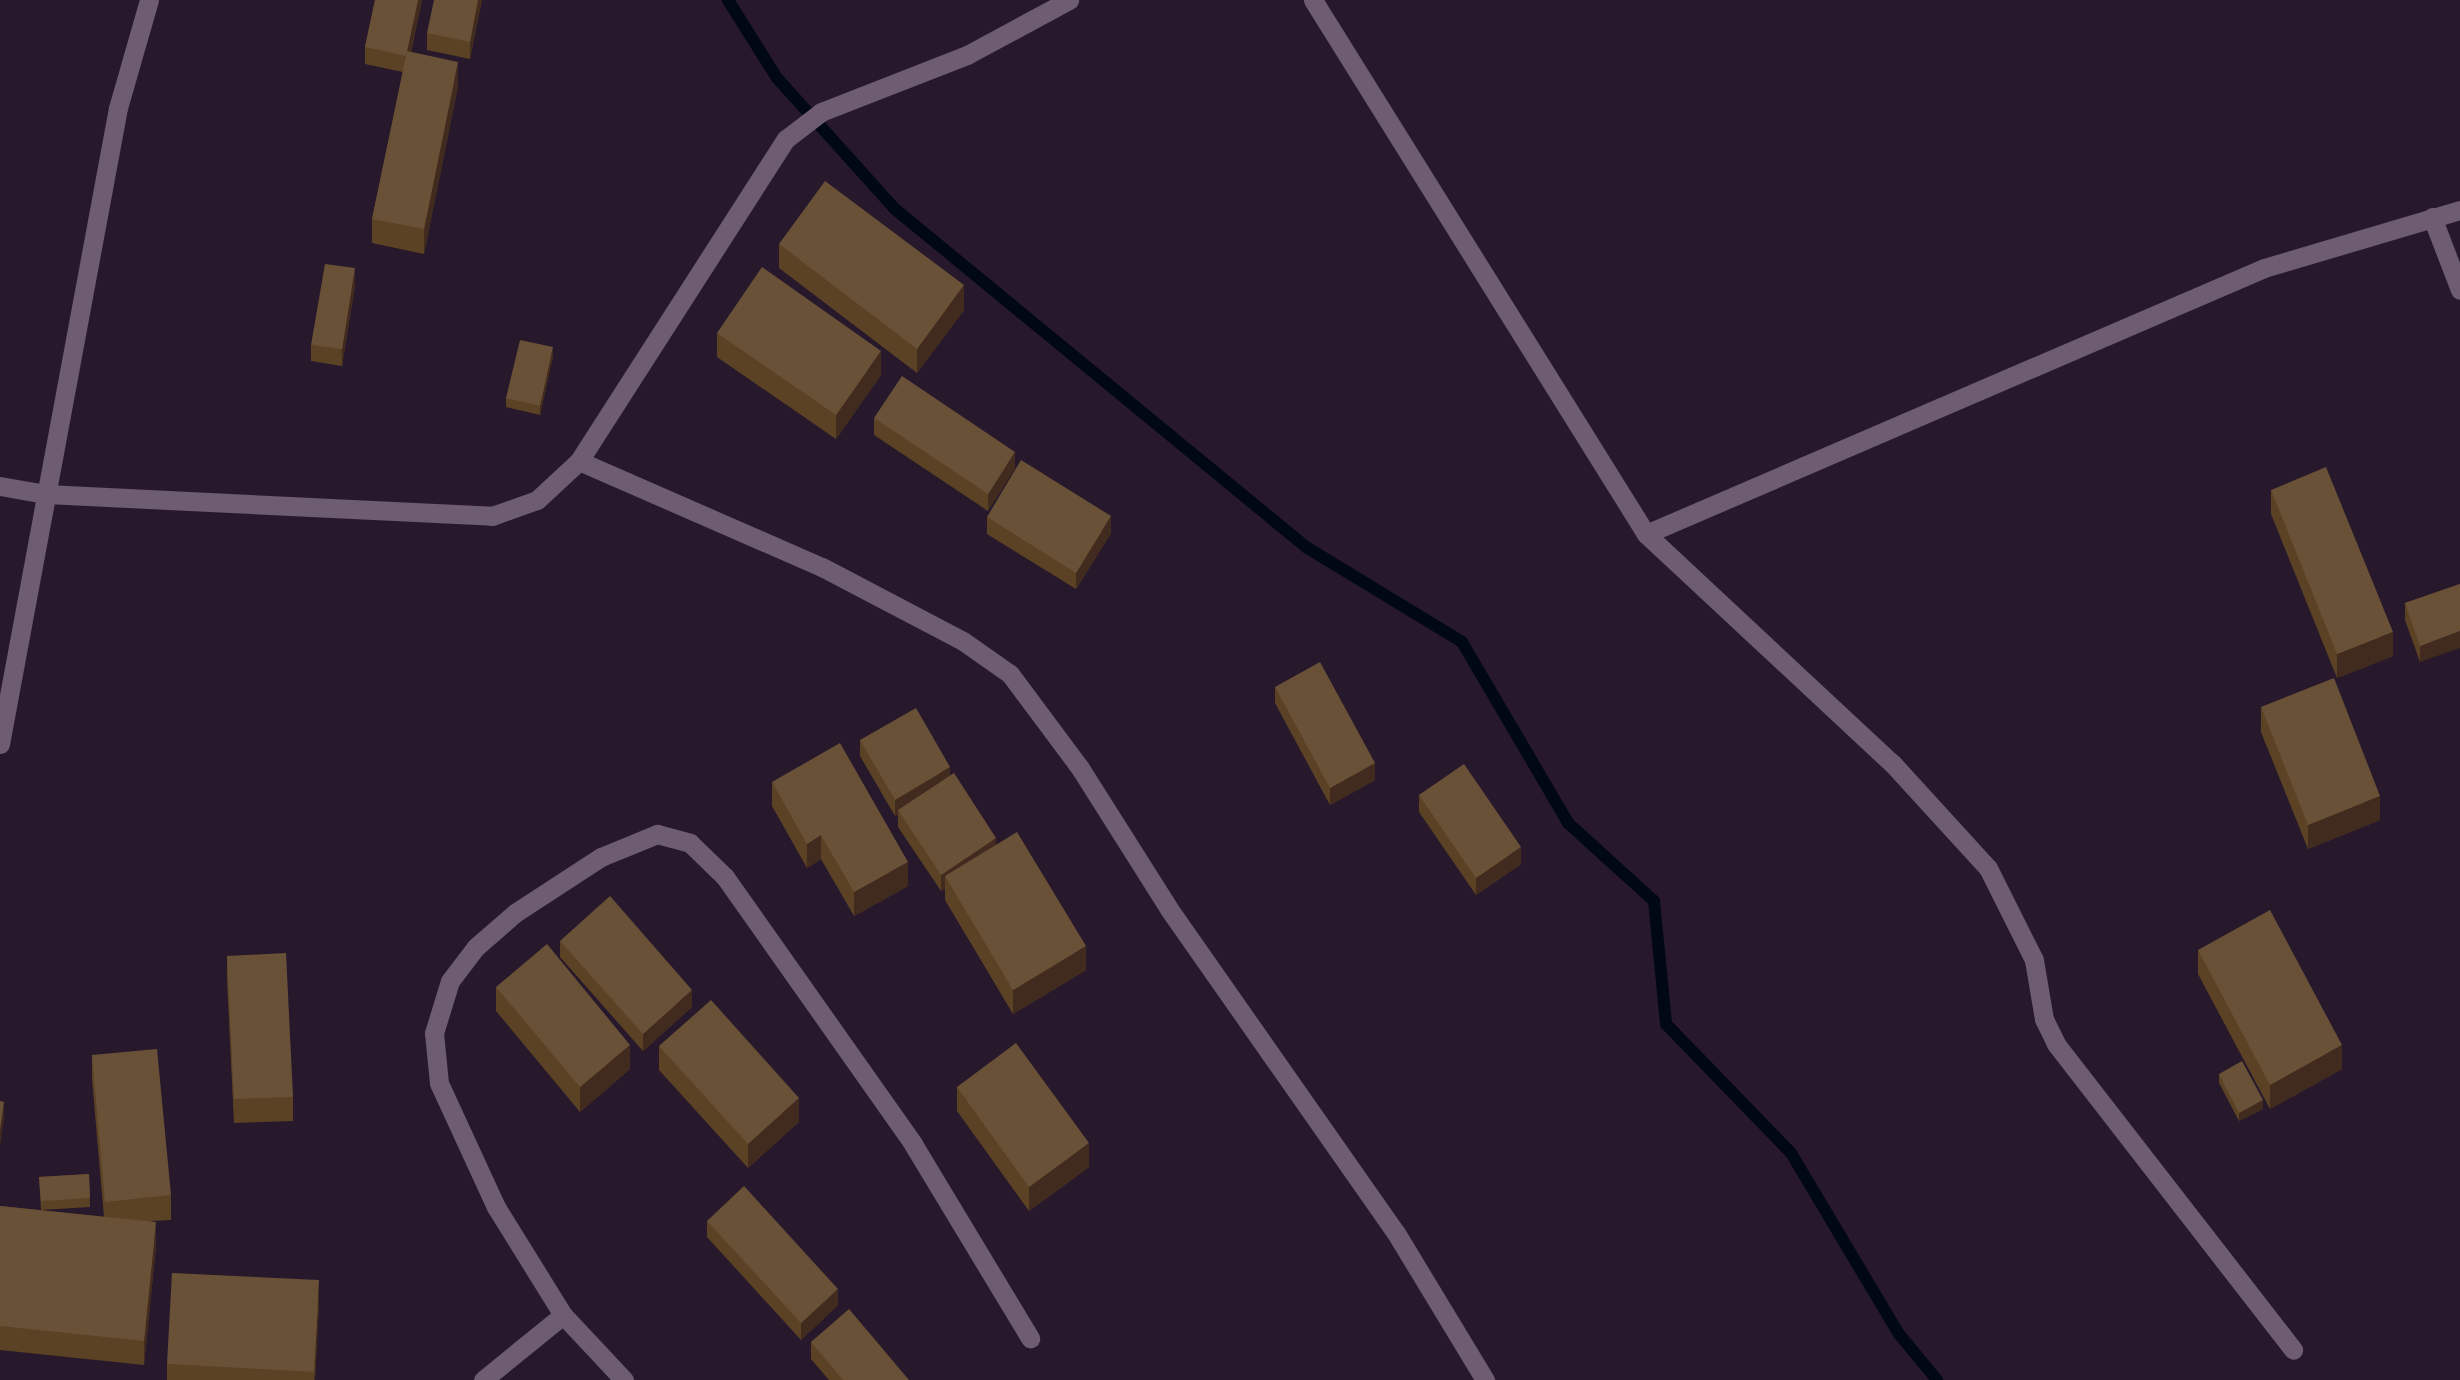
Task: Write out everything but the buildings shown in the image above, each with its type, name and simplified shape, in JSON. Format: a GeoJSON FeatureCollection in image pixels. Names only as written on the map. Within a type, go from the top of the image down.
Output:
{"type":"FeatureCollection","features":[{"type":"Feature","properties":{"kind":"street"},"geometry":{"type":"LineString","coordinates":[[0,744],[118,108],[149,0]]}},
{"type":"Feature","properties":{"kind":"street"},"geometry":{"type":"LineString","coordinates":[[0,486],[46,494],[492,516],[537,500],[579,461],[786,139],[821,112],[967,55],[1069,0]]}},
{"type":"Feature","properties":{"kind":"street"},"geometry":{"type":"LineString","coordinates":[[1313,0],[1646,534],[1892,763],[1988,868],[2034,960],[2044,1019],[2056,1044],[2293,1350]]}},
{"type":"Feature","properties":{"kind":"street"},"geometry":{"type":"LineString","coordinates":[[1646,534],[2264,268],[2460,210]]}},
{"type":"Feature","properties":{"kind":"street"},"geometry":{"type":"LineString","coordinates":[[2432,217],[2460,290]]}},
{"type":"Feature","properties":{"kind":"street"},"geometry":{"type":"LineString","coordinates":[[579,461],[822,567],[963,640],[1010,674],[1080,768],[1169,909],[1396,1233],[1485,1380]]}},
{"type":"Feature","properties":{"kind":"street"},"geometry":{"type":"LineString","coordinates":[[624,1380],[563,1315],[496,1207],[439,1083],[434,1033],[450,981],[476,947],[515,913],[601,857],[657,834],[690,843],[725,877],[913,1144],[1030,1338]]}},
{"type":"Feature","properties":{"kind":"street"},"geometry":{"type":"LineString","coordinates":[[483,1380],[563,1315]]}},
{"type":"Feature","properties":{"kind":"waterway"},"geometry":{"type":"LineString","coordinates":[[728,0],[777,78],[895,209],[1306,547],[1462,642],[1568,823],[1654,901],[1666,1024],[1791,1153],[1899,1334],[1937,1380]]}}]}
